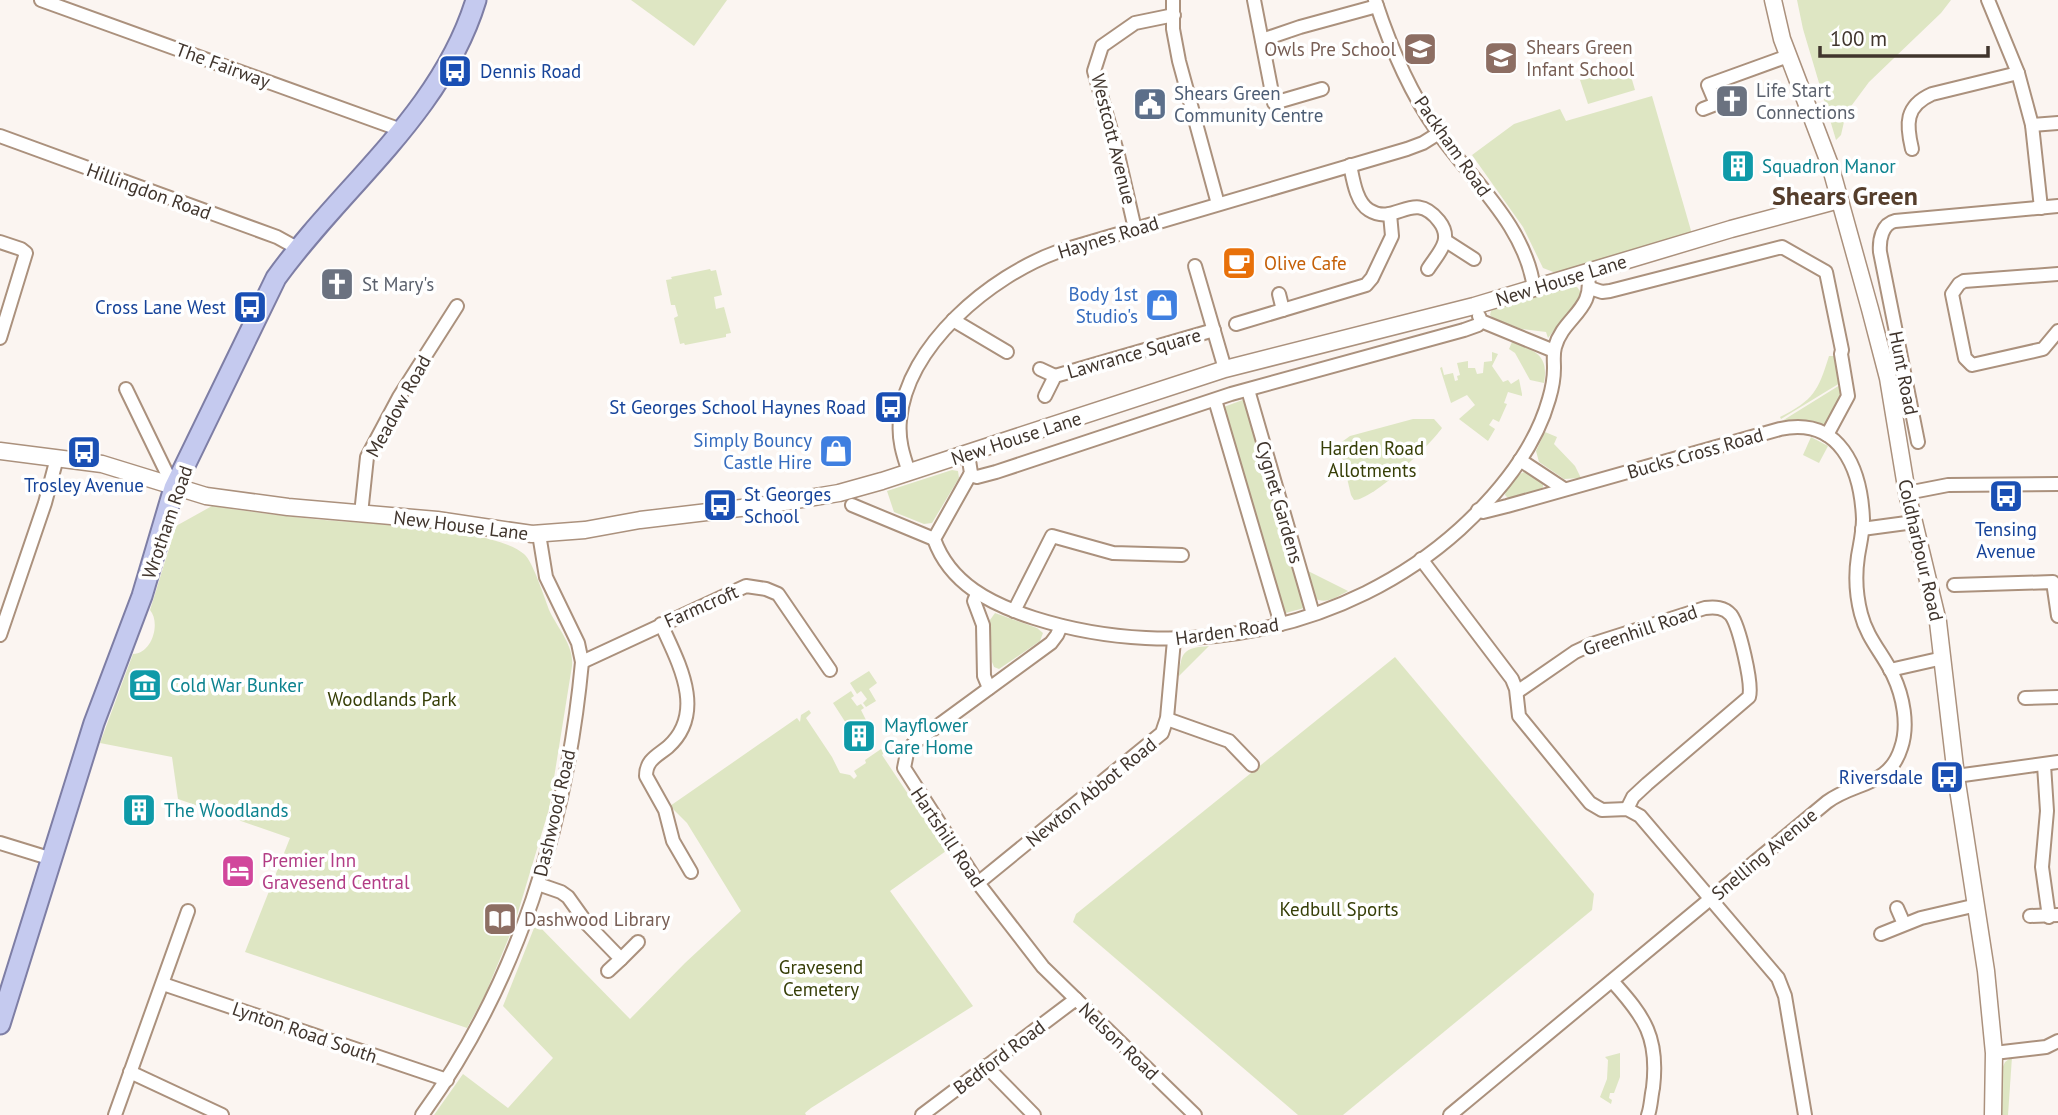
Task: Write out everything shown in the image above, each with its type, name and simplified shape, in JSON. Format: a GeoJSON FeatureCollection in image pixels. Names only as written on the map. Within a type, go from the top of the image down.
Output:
{"type":"FeatureCollection","features":[{"type":"Feature","properties":{"kind":"main road","name":"Wrotham Road"},"geometry":{"type":"LineString","coordinates":[[0,1024],[94,723],[131,629],[174,488],[276,278],[297,248],[404,131],[450,61],[464,33],[472,1]]}},
{"type":"Feature","properties":{"kind":"street","name":"The Fairway"},"geometry":{"type":"LineString","coordinates":[[41,0],[404,131]]}},
{"type":"Feature","properties":{"kind":"street"},"geometry":{"type":"LineString","coordinates":[[1172,0],[1172,29],[1179,61],[1218,204]]}},
{"type":"Feature","properties":{"kind":"street"},"geometry":{"type":"LineString","coordinates":[[1254,0],[1275,103],[1322,89]]}},
{"type":"Feature","properties":{"kind":"street","name":"Coldharbour Road"},"geometry":{"type":"LineString","coordinates":[[1773,0],[1788,56],[1830,165],[1870,309],[1888,378],[1907,493],[1938,622],[1956,776],[1986,971],[1994,1053],[1993,1115]]}},
{"type":"Feature","properties":{"kind":"street"},"geometry":{"type":"LineString","coordinates":[[1988,0],[2018,73],[2032,125],[2041,208],[2058,206]]}},
{"type":"Feature","properties":{"kind":"street"},"geometry":{"type":"LineString","coordinates":[[1262,40],[1376,3]]}},
{"type":"Feature","properties":{"kind":"street","name":"Packham Road"},"geometry":{"type":"LineString","coordinates":[[1376,3],[1398,61],[1420,105],[1512,229],[1525,255],[1534,289]]}},
{"type":"Feature","properties":{"kind":"street","name":"Westcott Avenue"},"geometry":{"type":"LineString","coordinates":[[1135,229],[1118,155],[1094,71],[1102,46],[1135,23],[1174,15]]}},
{"type":"Feature","properties":{"kind":"street"},"geometry":{"type":"LineString","coordinates":[[1703,109],[1716,103],[1708,85],[1788,56]]}},
{"type":"Feature","properties":{"kind":"street"},"geometry":{"type":"LineString","coordinates":[[1912,149],[1907,129],[1909,118],[1921,98],[2018,73]]}},
{"type":"Feature","properties":{"kind":"street"},"geometry":{"type":"LineString","coordinates":[[2032,125],[2058,122]]}},
{"type":"Feature","properties":{"kind":"street","name":"Haynes Road"},"geometry":{"type":"LineString","coordinates":[[909,472],[901,451],[900,437],[905,395],[925,356],[953,320],[992,286],[1022,267],[1057,252],[1419,144],[1439,133]]}},
{"type":"Feature","properties":{"kind":"street","name":"Hillingdon Road"},"geometry":{"type":"LineString","coordinates":[[0,136],[277,237],[297,248]]}},
{"type":"Feature","properties":{"kind":"street"},"geometry":{"type":"LineString","coordinates":[[1350,165],[1364,206],[1378,214],[1390,214],[1420,206],[1442,225],[1447,233],[1446,241],[1428,270]]}},
{"type":"Feature","properties":{"kind":"street","name":"New House Lane"},"geometry":{"type":"LineString","coordinates":[[174,488],[247,502],[437,520],[539,534],[827,495],[968,454],[1224,369],[1534,289],[1589,280],[1706,237],[1839,200]]}},
{"type":"Feature","properties":{"kind":"street","name":"Hunt Road"},"geometry":{"type":"LineString","coordinates":[[1918,442],[1880,252],[1884,230],[1892,221],[2041,208]]}},
{"type":"Feature","properties":{"kind":"street"},"geometry":{"type":"LineString","coordinates":[[1236,324],[1357,289],[1369,282],[1393,234],[1390,214]]}},
{"type":"Feature","properties":{"kind":"street"},"geometry":{"type":"LineString","coordinates":[[1446,241],[1474,259]]}},
{"type":"Feature","properties":{"kind":"street"},"geometry":{"type":"LineString","coordinates":[[0,242],[26,253],[0,338]]}},
{"type":"Feature","properties":{"kind":"street","name":"New House Lane"},"geometry":{"type":"LineString","coordinates":[[1589,280],[1599,292],[1609,291],[1782,247],[1826,272],[1848,394],[1827,435]]}},
{"type":"Feature","properties":{"kind":"street","name":"Lawrance Square"},"geometry":{"type":"LineString","coordinates":[[1195,266],[1224,369]]}},
{"type":"Feature","properties":{"kind":"street"},"geometry":{"type":"LineString","coordinates":[[2056,336],[2043,349],[1972,365],[1965,358],[1952,294],[1964,281],[2058,274]]}},
{"type":"Feature","properties":{"kind":"street","name":"Harden Road"},"geometry":{"type":"LineString","coordinates":[[934,539],[955,576],[977,594],[1014,611],[1061,626],[1118,637],[1174,640],[1242,633],[1313,614],[1370,591],[1422,559],[1446,541],[1478,510],[1520,460],[1546,410],[1553,377],[1554,351],[1559,337],[1586,301],[1589,280]]}},
{"type":"Feature","properties":{"kind":"street"},"geometry":{"type":"LineString","coordinates":[[1279,295],[1283,310]]}},
{"type":"Feature","properties":{"kind":"street","name":"Hunt Road"},"geometry":{"type":"LineString","coordinates":[[1870,309],[1890,303]]}},
{"type":"Feature","properties":{"kind":"street","name":"Meadow Road"},"geometry":{"type":"LineString","coordinates":[[360,514],[367,457],[399,397],[457,306]]}},
{"type":"Feature","properties":{"kind":"street","name":"New House Lane"},"geometry":{"type":"LineString","coordinates":[[970,475],[978,477],[996,472],[1215,400],[1464,330],[1478,325],[1480,318],[1554,351]]}},
{"type":"Feature","properties":{"kind":"street"},"geometry":{"type":"LineString","coordinates":[[953,320],[1007,352]]}},
{"type":"Feature","properties":{"kind":"street","name":"Lawrance Square"},"geometry":{"type":"LineString","coordinates":[[1040,369],[1055,376],[1214,330]]}},
{"type":"Feature","properties":{"kind":"street","name":"Lawrance Square"},"geometry":{"type":"LineString","coordinates":[[1045,396],[1055,376]]}},
{"type":"Feature","properties":{"kind":"street"},"geometry":{"type":"LineString","coordinates":[[126,389],[174,488]]}},
{"type":"Feature","properties":{"kind":"street","name":"Cygnet Gardens"},"geometry":{"type":"LineString","coordinates":[[1248,390],[1313,614]]}},
{"type":"Feature","properties":{"kind":"street","name":"Cygnet Gardens"},"geometry":{"type":"LineString","coordinates":[[1215,400],[1281,624]]}},
{"type":"Feature","properties":{"kind":"street","name":"Bucks Cross Road"},"geometry":{"type":"LineString","coordinates":[[1478,510],[1484,512],[1790,427],[1807,427],[1827,435]]}},
{"type":"Feature","properties":{"kind":"street"},"geometry":{"type":"LineString","coordinates":[[1827,435],[1844,449],[1851,463],[1861,505],[1863,529],[1914,522]]}},
{"type":"Feature","properties":{"kind":"street"},"geometry":{"type":"LineString","coordinates":[[0,451],[102,464],[174,488]]}},
{"type":"Feature","properties":{"kind":"street"},"geometry":{"type":"LineString","coordinates":[[852,505],[934,539],[970,475],[968,454]]}},
{"type":"Feature","properties":{"kind":"street"},"geometry":{"type":"LineString","coordinates":[[0,635],[45,503],[57,458]]}},
{"type":"Feature","properties":{"kind":"street"},"geometry":{"type":"LineString","coordinates":[[1520,460],[1564,489]]}},
{"type":"Feature","properties":{"kind":"street"},"geometry":{"type":"LineString","coordinates":[[1907,493],[1948,485],[2058,484]]}},
{"type":"Feature","properties":{"kind":"street","name":"Snelling Avenue"},"geometry":{"type":"LineString","coordinates":[[1450,1115],[1827,802],[1842,792],[1880,778],[1889,771],[1901,749],[1905,725],[1897,686],[1868,634],[1857,597],[1857,564],[1863,529]]}},
{"type":"Feature","properties":{"kind":"street","name":"Dashwood Road"},"geometry":{"type":"LineString","coordinates":[[422,1115],[447,1080],[488,1009],[518,941],[538,884],[562,794],[582,662],[578,643],[546,577],[539,534]]}},
{"type":"Feature","properties":{"kind":"street"},"geometry":{"type":"LineString","coordinates":[[1014,611],[1052,536],[1113,553],[1182,555]]}},
{"type":"Feature","properties":{"kind":"street"},"geometry":{"type":"LineString","coordinates":[[1422,559],[1512,679],[1517,692],[1519,716],[1593,805],[1606,810],[1627,809],[1643,819],[1769,966],[1781,984],[1805,1115]]}},
{"type":"Feature","properties":{"kind":"street"},"geometry":{"type":"LineString","coordinates":[[1954,585],[2053,582],[2058,615]]}},
{"type":"Feature","properties":{"kind":"street","name":"Farmcroft"},"geometry":{"type":"LineString","coordinates":[[582,662],[747,586],[778,594],[830,670]]}},
{"type":"Feature","properties":{"kind":"street"},"geometry":{"type":"LineString","coordinates":[[977,594],[974,601],[983,625],[984,676],[989,688]]}},
{"type":"Feature","properties":{"kind":"street","name":"Greenhill Road"},"geometry":{"type":"LineString","coordinates":[[1517,692],[1575,652],[1600,641],[1705,608],[1722,609],[1730,615],[1749,675],[1749,697],[1642,788],[1627,809]]}},
{"type":"Feature","properties":{"kind":"street"},"geometry":{"type":"LineString","coordinates":[[661,624],[684,678],[688,703],[686,717],[678,734],[671,745],[650,762],[646,776],[666,810],[673,841],[691,872]]}},
{"type":"Feature","properties":{"kind":"street","name":"Hartshill Road"},"geometry":{"type":"LineString","coordinates":[[1042,967],[978,883],[907,775],[904,762],[913,744],[1051,643],[1061,626]]}},
{"type":"Feature","properties":{"kind":"street","name":"Newton Abbot Road"},"geometry":{"type":"LineString","coordinates":[[978,883],[1164,730],[1174,640]]}},
{"type":"Feature","properties":{"kind":"street"},"geometry":{"type":"LineString","coordinates":[[1890,670],[1942,658]]}},
{"type":"Feature","properties":{"kind":"street"},"geometry":{"type":"LineString","coordinates":[[2025,698],[2058,697]]}},
{"type":"Feature","properties":{"kind":"street"},"geometry":{"type":"LineString","coordinates":[[1167,719],[1229,741],[1252,765]]}},
{"type":"Feature","properties":{"kind":"street"},"geometry":{"type":"LineString","coordinates":[[1956,776],[2058,762]]}},
{"type":"Feature","properties":{"kind":"street"},"geometry":{"type":"LineString","coordinates":[[2030,916],[2053,916],[2042,859],[2053,811],[2044,765]]}},
{"type":"Feature","properties":{"kind":"street"},"geometry":{"type":"LineString","coordinates":[[0,843],[52,859]]}},
{"type":"Feature","properties":{"kind":"street"},"geometry":{"type":"LineString","coordinates":[[538,884],[568,897],[588,925],[621,959]]}},
{"type":"Feature","properties":{"kind":"street"},"geometry":{"type":"LineString","coordinates":[[1881,934],[1930,915],[1977,905]]}},
{"type":"Feature","properties":{"kind":"street"},"geometry":{"type":"LineString","coordinates":[[1897,908],[1904,924]]}},
{"type":"Feature","properties":{"kind":"street"},"geometry":{"type":"LineString","coordinates":[[115,1115],[188,911]]}},
{"type":"Feature","properties":{"kind":"street"},"geometry":{"type":"LineString","coordinates":[[608,971],[638,942]]}},
{"type":"Feature","properties":{"kind":"street","name":"Nelson Road"},"geometry":{"type":"LineString","coordinates":[[1042,967],[1195,1115]]}},
{"type":"Feature","properties":{"kind":"street"},"geometry":{"type":"LineString","coordinates":[[1612,981],[1636,1008],[1647,1028],[1656,1058],[1648,1115]]}},
{"type":"Feature","properties":{"kind":"street","name":"Lynton Road South"},"geometry":{"type":"LineString","coordinates":[[163,984],[447,1080]]}},
{"type":"Feature","properties":{"kind":"street","name":"Bedford Road"},"geometry":{"type":"LineString","coordinates":[[922,1115],[1076,999]]}},
{"type":"Feature","properties":{"kind":"street"},"geometry":{"type":"LineString","coordinates":[[1994,1053],[2056,1047]]}},
{"type":"Feature","properties":{"kind":"street"},"geometry":{"type":"LineString","coordinates":[[986,1066],[1034,1115]]}},
{"type":"Feature","properties":{"kind":"street"},"geometry":{"type":"LineString","coordinates":[[130,1072],[222,1115]]}},
{"type":"Feature","properties":{"kind":"green space"},"geometry":{"type":"Polygon","coordinates":[[[631,0],[727,0],[694,46],[631,0]]]}},
{"type":"Feature","properties":{"kind":"green space"},"geometry":{"type":"Polygon","coordinates":[[[1797,0],[1951,0],[1941,13],[1869,82],[1846,113],[1841,135],[1836,140],[1797,0]]]}},
{"type":"Feature","properties":{"kind":"green space"},"geometry":{"type":"Polygon","coordinates":[[[1628,66],[1635,90],[1588,104],[1580,80],[1628,66]]]}},
{"type":"Feature","properties":{"kind":"green space"},"geometry":{"type":"Polygon","coordinates":[[[1652,96],[1692,234],[1556,273],[1543,268],[1523,227],[1472,155],[1514,124],[1560,109],[1566,121],[1652,96]]]}},
{"type":"Feature","properties":{"kind":"green space"},"geometry":{"type":"Polygon","coordinates":[[[710,269],[716,270],[722,295],[714,297],[716,309],[724,307],[731,333],[726,334],[726,337],[680,344],[674,318],[678,316],[675,305],[671,305],[666,280],[710,269]]]}},
{"type":"Feature","properties":{"kind":"green space"},"geometry":{"type":"Polygon","coordinates":[[[1577,287],[1581,296],[1548,338],[1546,332],[1522,329],[1490,315],[1495,308],[1577,287]]]}},
{"type":"Feature","properties":{"kind":"green space"},"geometry":{"type":"Polygon","coordinates":[[[1512,342],[1539,355],[1544,366],[1544,383],[1530,380],[1515,353],[1509,349],[1512,342]]]}},
{"type":"Feature","properties":{"kind":"green space"},"geometry":{"type":"Polygon","coordinates":[[[1492,352],[1498,354],[1492,366],[1503,382],[1508,380],[1511,384],[1519,379],[1522,396],[1508,392],[1504,403],[1507,404],[1499,422],[1493,419],[1489,425],[1495,429],[1488,441],[1459,419],[1475,405],[1467,395],[1451,403],[1440,368],[1442,367],[1444,375],[1453,373],[1455,381],[1460,375],[1457,363],[1468,361],[1468,368],[1475,368],[1477,374],[1483,373],[1484,362],[1492,361],[1492,352]]]}},
{"type":"Feature","properties":{"kind":"green space"},"geometry":{"type":"Polygon","coordinates":[[[1829,356],[1834,356],[1840,383],[1781,419],[1780,417],[1813,393],[1829,356]]]}},
{"type":"Feature","properties":{"kind":"green space"},"geometry":{"type":"Polygon","coordinates":[[[1840,385],[1841,397],[1824,426],[1805,420],[1782,421],[1840,385]]]}},
{"type":"Feature","properties":{"kind":"green space"},"geometry":{"type":"Polygon","coordinates":[[[1248,398],[1305,605],[1304,608],[1282,614],[1221,408],[1248,398]]]}},
{"type":"Feature","properties":{"kind":"green space","name":"Harden Road Allotments"},"geometry":{"type":"Polygon","coordinates":[[[1413,419],[1434,419],[1442,428],[1387,482],[1363,498],[1354,500],[1339,444],[1350,436],[1413,419]]]}},
{"type":"Feature","properties":{"kind":"green space"},"geometry":{"type":"Polygon","coordinates":[[[1545,432],[1557,437],[1554,444],[1575,466],[1581,478],[1564,479],[1539,462],[1536,451],[1545,432]]]}},
{"type":"Feature","properties":{"kind":"green space"},"geometry":{"type":"Polygon","coordinates":[[[1811,437],[1828,446],[1819,463],[1803,455],[1811,437]]]}},
{"type":"Feature","properties":{"kind":"green space"},"geometry":{"type":"Polygon","coordinates":[[[952,470],[958,471],[959,478],[932,523],[924,524],[894,512],[887,491],[952,470]]]}},
{"type":"Feature","properties":{"kind":"green space"},"geometry":{"type":"Polygon","coordinates":[[[1524,472],[1543,482],[1543,487],[1541,490],[1508,498],[1505,495],[1509,485],[1524,472]]]}},
{"type":"Feature","properties":{"kind":"green space","name":"Woodlands Park"},"geometry":{"type":"Polygon","coordinates":[[[212,506],[301,518],[456,532],[508,545],[524,554],[531,564],[550,612],[571,652],[572,666],[549,809],[516,919],[492,911],[488,920],[512,930],[485,995],[467,1028],[245,952],[290,838],[178,799],[172,757],[100,743],[133,654],[145,649],[153,637],[155,622],[150,610],[176,526],[212,506]]]}},
{"type":"Feature","properties":{"kind":"green space"},"geometry":{"type":"Polygon","coordinates":[[[1306,570],[1348,591],[1327,600],[1314,598],[1306,570]]]}},
{"type":"Feature","properties":{"kind":"green space"},"geometry":{"type":"Polygon","coordinates":[[[995,613],[1037,628],[1043,633],[1040,641],[999,669],[994,667],[992,662],[990,620],[995,613]]]}},
{"type":"Feature","properties":{"kind":"green space"},"geometry":{"type":"Polygon","coordinates":[[[1209,646],[1179,676],[1185,652],[1209,646]]]}},
{"type":"Feature","properties":{"kind":"green space","name":"Kedbull Sports"},"geometry":{"type":"Polygon","coordinates":[[[1395,657],[1594,894],[1592,910],[1343,1115],[1298,1115],[1073,922],[1076,914],[1395,657]]]}},
{"type":"Feature","properties":{"kind":"green space"},"geometry":{"type":"Polygon","coordinates":[[[869,671],[877,683],[869,689],[876,701],[866,707],[863,703],[867,699],[861,691],[857,694],[850,683],[869,671]]]}},
{"type":"Feature","properties":{"kind":"green space"},"geometry":{"type":"Polygon","coordinates":[[[851,691],[854,696],[851,698],[857,706],[861,704],[864,708],[861,710],[868,724],[853,734],[833,703],[851,691]]]}},
{"type":"Feature","properties":{"kind":"green space","name":"Gravesend Cemetery"},"geometry":{"type":"Polygon","coordinates":[[[809,710],[811,713],[806,718],[840,773],[850,775],[854,779],[857,776],[854,771],[881,749],[884,753],[882,755],[946,851],[890,891],[973,1006],[811,1108],[806,1115],[434,1115],[463,1074],[508,1108],[553,1058],[503,1006],[536,923],[630,1019],[741,911],[687,823],[670,806],[797,718],[800,722],[801,715],[809,710]]]}},
{"type":"Feature","properties":{"kind":"green space"},"geometry":{"type":"Polygon","coordinates":[[[1620,1053],[1620,1077],[1614,1093],[1610,1093],[1611,1104],[1600,1097],[1607,1079],[1608,1060],[1605,1057],[1620,1053]]]}},
{"type":"Feature","properties":{"kind":"green space"},"geometry":{"type":"Polygon","coordinates":[[[2012,1057],[2008,1115],[2001,1115],[2002,1069],[2005,1062],[2012,1057]]]}},
{"type":"Feature","properties":{"kind":"place","name":"Owls Pre School"},"geometry":{"type":"Point","coordinates":[1420,49]}},
{"type":"Feature","properties":{"kind":"place","name":"Shears Green Infant School"},"geometry":{"type":"Point","coordinates":[1501,58]}},
{"type":"Feature","properties":{"kind":"place","name":"Dennis Road"},"geometry":{"type":"Point","coordinates":[455,71]}},
{"type":"Feature","properties":{"kind":"place","name":"Life Start Connections"},"geometry":{"type":"Point","coordinates":[1732,101]}},
{"type":"Feature","properties":{"kind":"place","name":"Shears Green Community Centre"},"geometry":{"type":"Point","coordinates":[1150,104]}},
{"type":"Feature","properties":{"kind":"place","name":"Squadron Manor"},"geometry":{"type":"Point","coordinates":[1738,166]}},
{"type":"Feature","properties":{"kind":"place","name":"Olive Cafe"},"geometry":{"type":"Point","coordinates":[1239,263]}},
{"type":"Feature","properties":{"kind":"place","name":"St Mary's"},"geometry":{"type":"Point","coordinates":[337,284]}},
{"type":"Feature","properties":{"kind":"place","name":"Body 1st Studio's"},"geometry":{"type":"Point","coordinates":[1162,305]}},
{"type":"Feature","properties":{"kind":"place","name":"Cross Lane West"},"geometry":{"type":"Point","coordinates":[250,307]}},
{"type":"Feature","properties":{"kind":"place","name":"St Georges School Haynes Road"},"geometry":{"type":"Point","coordinates":[891,407]}},
{"type":"Feature","properties":{"kind":"place","name":"Simply Bouncy Castle Hire"},"geometry":{"type":"Point","coordinates":[836,451]}},
{"type":"Feature","properties":{"kind":"place","name":"Trosley Avenue"},"geometry":{"type":"Point","coordinates":[84,452]}},
{"type":"Feature","properties":{"kind":"place","name":"Tensing Avenue"},"geometry":{"type":"Point","coordinates":[2006,496]}},
{"type":"Feature","properties":{"kind":"place","name":"St Georges School"},"geometry":{"type":"Point","coordinates":[720,505]}},
{"type":"Feature","properties":{"kind":"place","name":"Cold War Bunker"},"geometry":{"type":"Point","coordinates":[145,685]}},
{"type":"Feature","properties":{"kind":"place","name":"Mayflower Care Home"},"geometry":{"type":"Point","coordinates":[859,736]}},
{"type":"Feature","properties":{"kind":"place","name":"Riversdale"},"geometry":{"type":"Point","coordinates":[1947,777]}},
{"type":"Feature","properties":{"kind":"place","name":"The Woodlands"},"geometry":{"type":"Point","coordinates":[139,810]}},
{"type":"Feature","properties":{"kind":"place","name":"Premier Inn Gravesend Central"},"geometry":{"type":"Point","coordinates":[238,871]}},
{"type":"Feature","properties":{"kind":"place","name":"Dashwood Library"},"geometry":{"type":"Point","coordinates":[500,919]}},
{"type":"Feature","properties":{"kind":"district","name":"Shears Green"},"geometry":{"type":"Point","coordinates":[1845,195]}}]}
